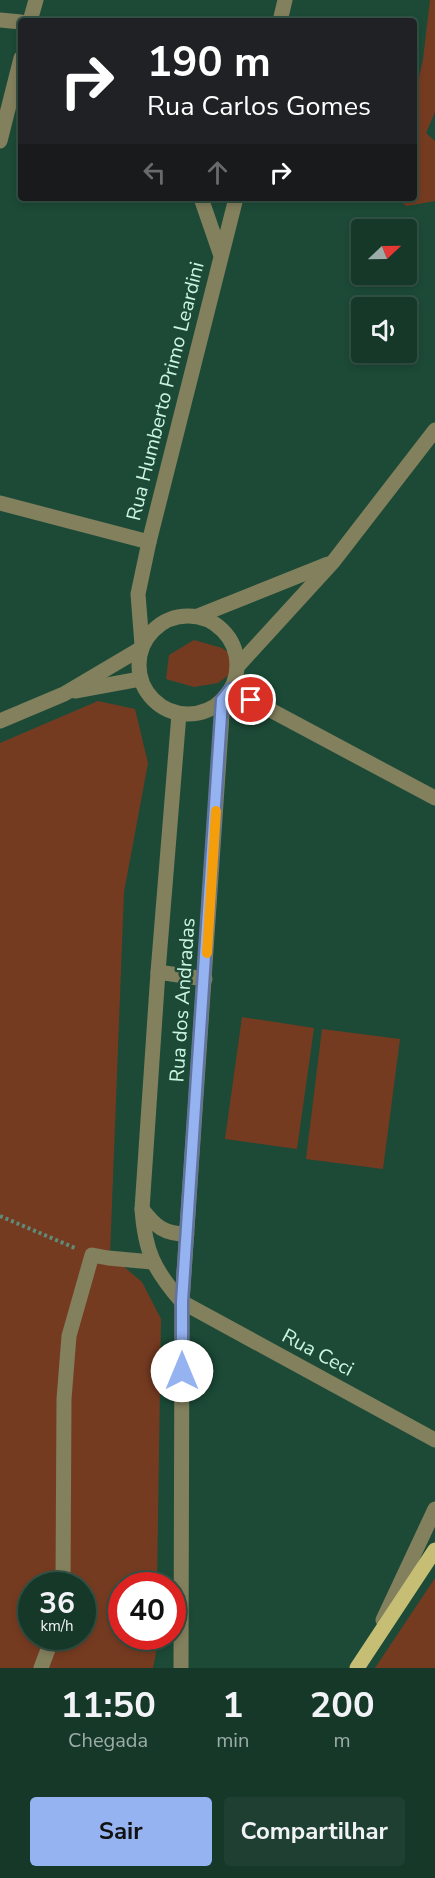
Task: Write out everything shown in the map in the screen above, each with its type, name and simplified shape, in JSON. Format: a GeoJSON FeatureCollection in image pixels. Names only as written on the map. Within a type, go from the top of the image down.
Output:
{"type":"FeatureCollection","features":[{"type":"Feature","properties":{"kind":"main road"},"geometry":{"type":"LineString","coordinates":[[357,1668],[435,1550]]}},
{"type":"Feature","properties":{"kind":"street"},"geometry":{"type":"LineString","coordinates":[[31,18],[36,0]]}},
{"type":"Feature","properties":{"kind":"street"},"geometry":{"type":"LineString","coordinates":[[281,18],[285,0]]}},
{"type":"Feature","properties":{"kind":"street"},"geometry":{"type":"LineString","coordinates":[[0,20],[18,22]]}},
{"type":"Feature","properties":{"kind":"street"},"geometry":{"type":"LineString","coordinates":[[0,141],[18,70]]}},
{"type":"Feature","properties":{"kind":"street"},"geometry":{"type":"LineString","coordinates":[[202,201],[220,253]]}},
{"type":"Feature","properties":{"kind":"street","name":"Rua Humberto Primo Leardini"},"geometry":{"type":"LineString","coordinates":[[141,647],[138,594],[220,253],[235,201]]}},
{"type":"Feature","properties":{"kind":"street"},"geometry":{"type":"LineString","coordinates":[[237,668],[236,654],[231,641],[222,630],[212,621],[198,616],[185,615],[159,624],[141,647],[138,664],[140,679],[146,691],[166,710],[179,714],[195,714],[210,710],[227,695],[237,668],[333,561],[435,430]]}},
{"type":"Feature","properties":{"kind":"street"},"geometry":{"type":"LineString","coordinates":[[0,502],[149,542]]}},
{"type":"Feature","properties":{"kind":"street"},"geometry":{"type":"LineString","coordinates":[[198,616],[333,561]]}},
{"type":"Feature","properties":{"kind":"street"},"geometry":{"type":"LineString","coordinates":[[138,594],[159,624]]}},
{"type":"Feature","properties":{"kind":"street"},"geometry":{"type":"LineString","coordinates":[[0,721],[64,694],[141,647]]}},
{"type":"Feature","properties":{"kind":"street"},"geometry":{"type":"LineString","coordinates":[[64,694],[140,679]]}},
{"type":"Feature","properties":{"kind":"street"},"geometry":{"type":"LineString","coordinates":[[227,695],[435,798]]}},
{"type":"Feature","properties":{"kind":"street","name":"Rua dos Andradas"},"geometry":{"type":"LineString","coordinates":[[180,1668],[182,1302],[227,695]]}},
{"type":"Feature","properties":{"kind":"street","name":"Rua dos Andradas"},"geometry":{"type":"LineString","coordinates":[[179,714],[142,1209],[144,1236],[152,1262],[182,1302]]}},
{"type":"Feature","properties":{"kind":"street"},"geometry":{"type":"LineString","coordinates":[[158,972],[205,979]]}},
{"type":"Feature","properties":{"kind":"street"},"geometry":{"type":"LineString","coordinates":[[142,1209],[162,1230],[175,1234],[187,1234]]}},
{"type":"Feature","properties":{"kind":"street"},"geometry":{"type":"LineString","coordinates":[[63,1572],[64,1399],[69,1336],[92,1255],[152,1262]]}},
{"type":"Feature","properties":{"kind":"street","name":"Rua Ceci"},"geometry":{"type":"LineString","coordinates":[[182,1302],[435,1440]]}},
{"type":"Feature","properties":{"kind":"street"},"geometry":{"type":"LineString","coordinates":[[371,1645],[435,1509]]}},
{"type":"Feature","properties":{"kind":"street"},"geometry":{"type":"LineString","coordinates":[[41,1668],[48,1650]]}},
{"type":"Feature","properties":{"kind":"path"},"geometry":{"type":"LineString","coordinates":[[0,1216],[92,1255]]}},
{"type":"Feature","properties":{"kind":"shaded area"},"geometry":{"type":"Polygon","coordinates":[[[430,0],[435,0],[435,112],[426,133],[435,141],[435,201],[407,206],[400,201],[417,201],[417,86],[423,59],[430,0]]]}},
{"type":"Feature","properties":{"kind":"shaded area"},"geometry":{"type":"Polygon","coordinates":[[[194,640],[222,648],[236,658],[237,669],[218,683],[194,687],[166,679],[169,655],[194,640]]]}},
{"type":"Feature","properties":{"kind":"shaded area"},"geometry":{"type":"Polygon","coordinates":[[[98,701],[135,709],[148,763],[124,892],[110,1255],[142,1282],[161,1319],[157,1572],[108,1572],[108,1650],[156,1650],[156,1653],[153,1668],[0,1668],[0,743],[98,701]]]}},
{"type":"Feature","properties":{"kind":"shaded area"},"geometry":{"type":"Polygon","coordinates":[[[242,1017],[314,1028],[297,1149],[225,1139],[242,1017]]]}},
{"type":"Feature","properties":{"kind":"shaded area"},"geometry":{"type":"Polygon","coordinates":[[[322,1029],[400,1039],[383,1169],[306,1159],[322,1029]]]}},
{"type":"Feature","properties":{"kind":"shaded area"},"geometry":{"type":"Polygon","coordinates":[[[435,1578],[435,1668],[375,1668],[435,1578]]]}},
{"type":"Feature","properties":{"kind":"slow traffic"},"geometry":{"type":"LineString","coordinates":[[207,953],[216,811]]}},
{"type":"Feature","properties":{"kind":"route"},"geometry":{"type":"LineString","coordinates":[[182,1371],[182,1302],[222,700],[231,689],[251,700]]}}]}
